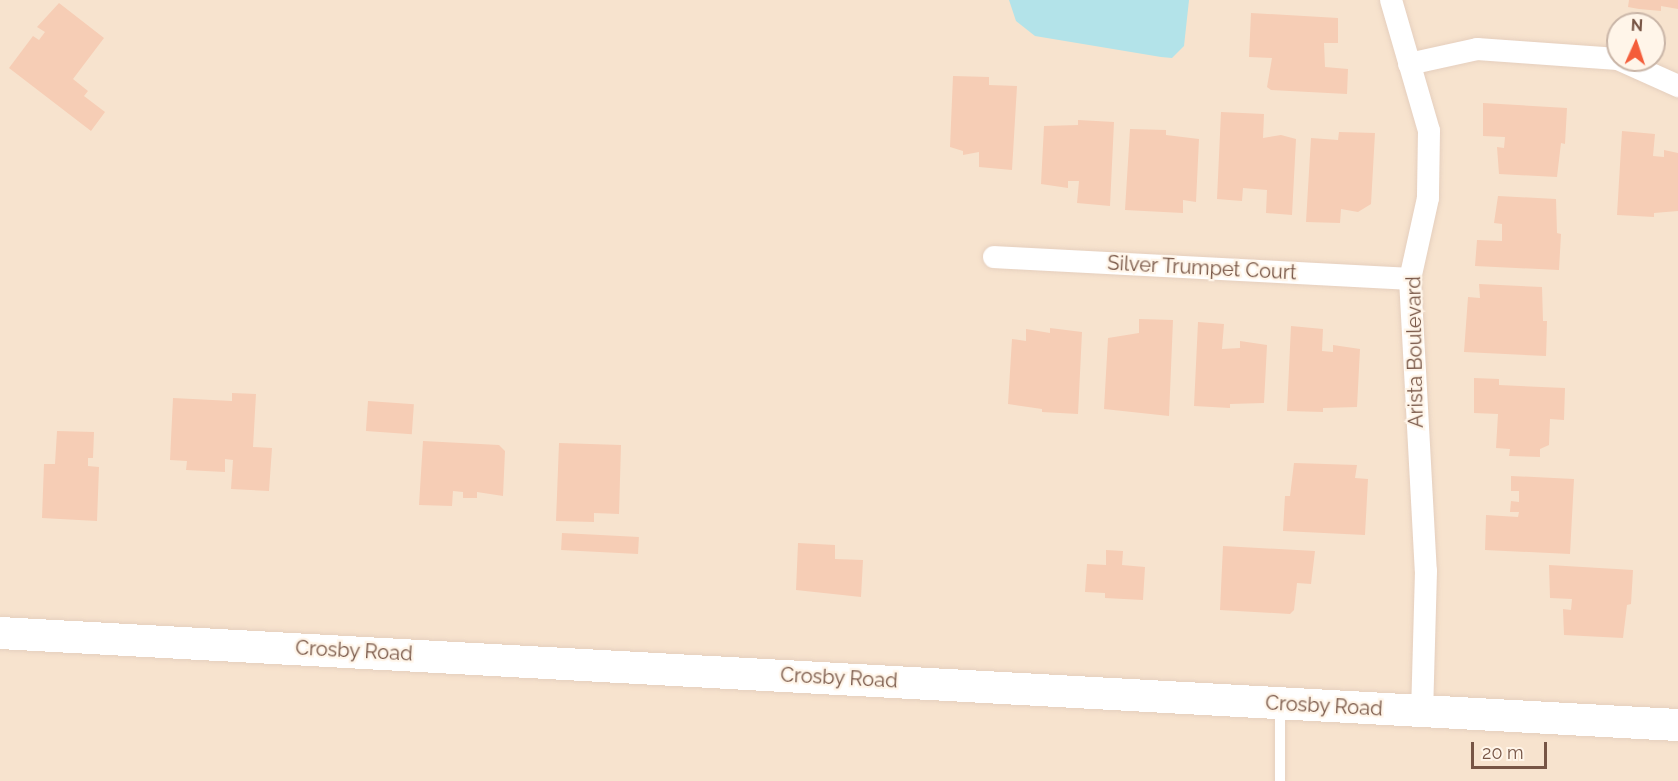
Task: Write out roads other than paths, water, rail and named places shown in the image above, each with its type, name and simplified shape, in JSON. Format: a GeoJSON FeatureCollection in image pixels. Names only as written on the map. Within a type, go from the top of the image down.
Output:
{"type":"FeatureCollection","features":[{"type":"Feature","properties":{"kind":"street","name":"Arista Boulevard"},"geometry":{"type":"LineString","coordinates":[[1391,0],[1430,132],[1428,198],[1410,279],[1426,572],[1422,711]]}},
{"type":"Feature","properties":{"kind":"street"},"geometry":{"type":"LineString","coordinates":[[1409,64],[1477,49],[1606,59]]}},
{"type":"Feature","properties":{"kind":"street"},"geometry":{"type":"LineString","coordinates":[[1646,72],[1678,86]]}},
{"type":"Feature","properties":{"kind":"street","name":"Silver Trumpet Court"},"geometry":{"type":"LineString","coordinates":[[994,256],[1410,279]]}},
{"type":"Feature","properties":{"kind":"street","name":"Crosby Road"},"geometry":{"type":"LineString","coordinates":[[0,633],[1678,725]]}},
{"type":"Feature","properties":{"kind":"lane"},"geometry":{"type":"LineString","coordinates":[[1280,703],[1280,781]]}},
{"type":"Feature","properties":{"kind":"water"},"geometry":{"type":"Polygon","coordinates":[[[1009,0],[1189,0],[1184,46],[1172,58],[1035,36],[1016,21],[1009,0]]]}}]}
